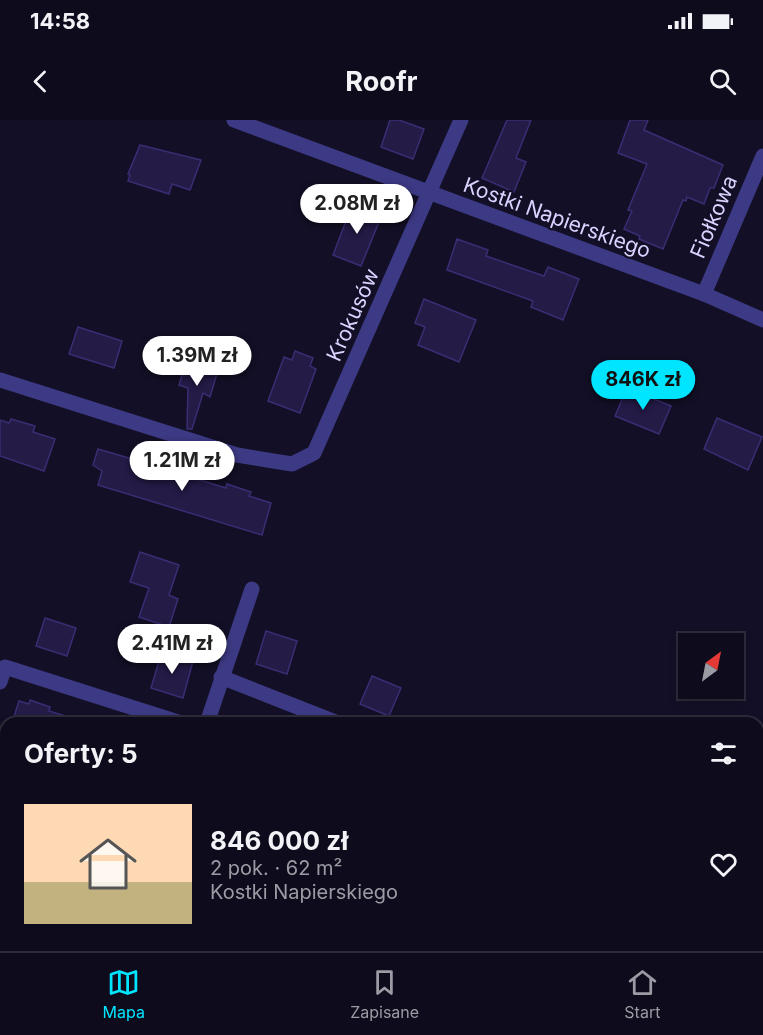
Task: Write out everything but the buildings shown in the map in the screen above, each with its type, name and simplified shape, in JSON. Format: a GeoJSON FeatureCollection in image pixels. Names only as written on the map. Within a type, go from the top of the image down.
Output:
{"type":"FeatureCollection","features":[{"type":"Feature","properties":{"kind":"street","name":"Kostki Napierskiego"},"geometry":{"type":"LineString","coordinates":[[234,120],[431,195],[704,294],[763,320]]}},
{"type":"Feature","properties":{"kind":"street","name":"Krokusów"},"geometry":{"type":"LineString","coordinates":[[0,380],[237,455],[291,464],[314,453],[431,195],[462,120]]}},
{"type":"Feature","properties":{"kind":"street","name":"Fiołkowa"},"geometry":{"type":"LineString","coordinates":[[704,294],[763,156]]}},
{"type":"Feature","properties":{"kind":"street"},"geometry":{"type":"LineString","coordinates":[[209,717],[252,589]]}},
{"type":"Feature","properties":{"kind":"street"},"geometry":{"type":"LineString","coordinates":[[0,682],[5,667],[162,717]]}},
{"type":"Feature","properties":{"kind":"street"},"geometry":{"type":"LineString","coordinates":[[221,677],[323,717]]}}]}
